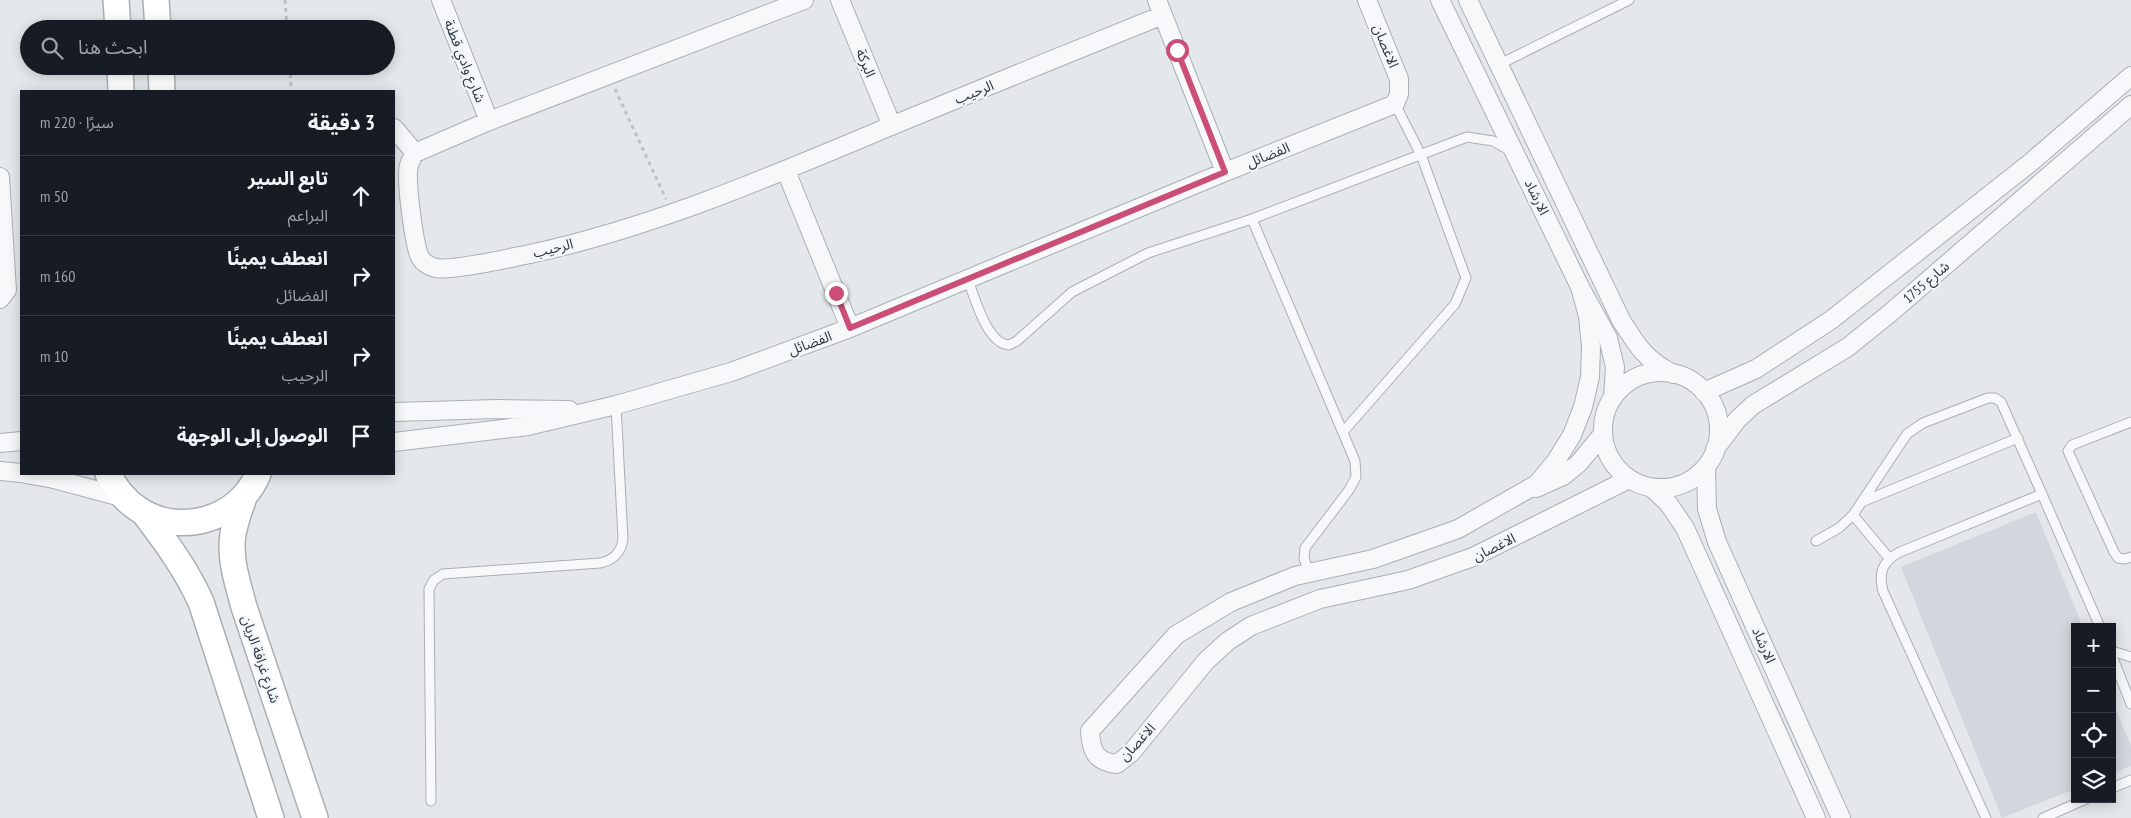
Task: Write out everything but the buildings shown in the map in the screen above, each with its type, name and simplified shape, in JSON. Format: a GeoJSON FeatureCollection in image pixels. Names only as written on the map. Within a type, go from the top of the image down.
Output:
{"type":"FeatureCollection","features":[{"type":"Feature","properties":{"kind":"main road"},"geometry":{"type":"LineString","coordinates":[[116,0],[117,20]]}},
{"type":"Feature","properties":{"kind":"main road"},"geometry":{"type":"LineString","coordinates":[[156,0],[157,20]]}},
{"type":"Feature","properties":{"kind":"main road"},"geometry":{"type":"LineString","coordinates":[[120,75],[121,90]]}},
{"type":"Feature","properties":{"kind":"main road"},"geometry":{"type":"LineString","coordinates":[[161,75],[162,90]]}},
{"type":"Feature","properties":{"kind":"main road"},"geometry":{"type":"LineString","coordinates":[[109,475],[173,550],[201,602],[271,818]]}},
{"type":"Feature","properties":{"kind":"main road"},"geometry":{"type":"LineString","coordinates":[[134,506],[173,523],[189,523],[219,516],[255,481]]}},
{"type":"Feature","properties":{"kind":"main road","name":"شارع غرافة الريان"},"geometry":{"type":"LineString","coordinates":[[255,481],[233,533],[234,571],[244,607],[315,818]]}},
{"type":"Feature","properties":{"kind":"street","name":"شارع وادي قطنة"},"geometry":{"type":"LineString","coordinates":[[440,0],[490,121]]}},
{"type":"Feature","properties":{"kind":"street"},"geometry":{"type":"LineString","coordinates":[[395,129],[415,153],[490,121],[804,0]]}},
{"type":"Feature","properties":{"kind":"street","name":"البركة"},"geometry":{"type":"LineString","coordinates":[[840,0],[892,126]]}},
{"type":"Feature","properties":{"kind":"street","name":"الاغصان"},"geometry":{"type":"LineString","coordinates":[[1368,0],[1399,79],[1397,99]]}},
{"type":"Feature","properties":{"kind":"street","name":"الارشاد"},"geometry":{"type":"LineString","coordinates":[[1440,0],[1580,287],[1608,338],[1613,353],[1615,379],[1613,398]]}},
{"type":"Feature","properties":{"kind":"street","name":"الارشاد"},"geometry":{"type":"LineString","coordinates":[[1468,0],[1621,320],[1653,363],[1674,374]]}},
{"type":"Feature","properties":{"kind":"street"},"geometry":{"type":"LineString","coordinates":[[1160,7],[1225,172]]}},
{"type":"Feature","properties":{"kind":"street","name":"الرحيب"},"geometry":{"type":"LineString","coordinates":[[415,153],[409,165],[408,177],[416,243],[420,256],[426,264],[435,268],[466,265],[546,250],[673,213],[786,171],[1160,7]]}},
{"type":"Feature","properties":{"kind":"street","name":"شارع 1755"},"geometry":{"type":"LineString","coordinates":[[1704,392],[1756,369],[1831,320],[2030,163],[2131,76]]}},
{"type":"Feature","properties":{"kind":"street","name":"الفضائل"},"geometry":{"type":"LineString","coordinates":[[395,442],[528,426],[616,405],[731,372],[850,328],[968,280],[1397,99]]}},
{"type":"Feature","properties":{"kind":"street","name":"شارع 1755"},"geometry":{"type":"LineString","coordinates":[[1715,449],[1736,420],[1753,405],[1848,347],[1882,320],[2131,105]]}},
{"type":"Feature","properties":{"kind":"street"},"geometry":{"type":"LineString","coordinates":[[786,171],[850,328]]}},
{"type":"Feature","properties":{"kind":"street"},"geometry":{"type":"LineString","coordinates":[[0,177],[7,290],[0,299]]}},
{"type":"Feature","properties":{"kind":"street","name":"الاغصان"},"geometry":{"type":"LineString","coordinates":[[1511,500],[1537,484],[1556,461],[1572,435],[1584,407],[1590,377],[1591,347],[1588,316],[1580,287]]}},
{"type":"Feature","properties":{"kind":"street"},"geometry":{"type":"LineString","coordinates":[[1651,374],[1674,374],[1690,380],[1704,392],[1716,413],[1718,437],[1715,449],[1706,466],[1699,474],[1682,484],[1652,488],[1629,479],[1615,466],[1609,457],[1603,434],[1605,415],[1613,398],[1620,389],[1640,377],[1651,374]]}},
{"type":"Feature","properties":{"kind":"street","name":"الفضائل"},"geometry":{"type":"LineString","coordinates":[[395,412],[497,409],[597,410]]}},
{"type":"Feature","properties":{"kind":"street","name":"الاغصان"},"geometry":{"type":"LineString","coordinates":[[1603,434],[1579,463],[1564,476],[1511,500],[1458,528],[1373,559],[1295,576],[1231,602],[1176,636],[1090,731],[1091,748],[1109,763],[1117,764],[1131,753],[1206,661],[1228,641],[1251,626],[1320,598],[1408,580],[1474,557],[1629,479]]}},
{"type":"Feature","properties":{"kind":"street"},"geometry":{"type":"LineString","coordinates":[[0,443],[20,441]]}},
{"type":"Feature","properties":{"kind":"street","name":"الارشاد"},"geometry":{"type":"LineString","coordinates":[[1706,466],[1706,509],[1718,542],[1841,818]]}},
{"type":"Feature","properties":{"kind":"street"},"geometry":{"type":"LineString","coordinates":[[0,471],[20,473]]}},
{"type":"Feature","properties":{"kind":"street"},"geometry":{"type":"LineString","coordinates":[[32,475],[54,479],[134,506]]}},
{"type":"Feature","properties":{"kind":"street","name":"الارشاد"},"geometry":{"type":"LineString","coordinates":[[1652,488],[1668,504],[1685,528],[1816,818]]}},
{"type":"Feature","properties":{"kind":"lane"},"geometry":{"type":"LineString","coordinates":[[1498,65],[1629,0]]}},
{"type":"Feature","properties":{"kind":"lane"},"geometry":{"type":"LineString","coordinates":[[1342,432],[1455,304],[1466,278],[1421,155],[1397,99]]}},
{"type":"Feature","properties":{"kind":"lane"},"geometry":{"type":"LineString","coordinates":[[968,280],[990,332],[1003,345],[1009,345],[1072,292],[1148,253],[1252,219],[1466,137],[1493,141],[1516,154]]}},
{"type":"Feature","properties":{"kind":"lane"},"geometry":{"type":"LineString","coordinates":[[1252,219],[1355,461],[1356,477],[1349,490],[1305,548],[1304,558],[1309,573]]}},
{"type":"Feature","properties":{"kind":"lane"},"geometry":{"type":"LineString","coordinates":[[1816,541],[1839,528],[1853,515],[1907,434],[1923,423],[1980,400],[1995,398],[2002,402],[2098,623]]}},
{"type":"Feature","properties":{"kind":"lane"},"geometry":{"type":"LineString","coordinates":[[431,801],[428,589],[434,580],[443,574],[600,562],[609,561],[617,556],[622,548],[623,539],[616,405]]}},
{"type":"Feature","properties":{"kind":"lane"},"geometry":{"type":"LineString","coordinates":[[2131,422],[2072,444],[2068,451],[2114,552],[2118,558],[2125,559],[2131,557]]}},
{"type":"Feature","properties":{"kind":"lane"},"geometry":{"type":"LineString","coordinates":[[1864,501],[2018,438]]}},
{"type":"Feature","properties":{"kind":"lane"},"geometry":{"type":"LineString","coordinates":[[1986,818],[1883,591],[1880,579],[1882,567],[1889,558],[2042,494]]}},
{"type":"Feature","properties":{"kind":"lane"},"geometry":{"type":"LineString","coordinates":[[1853,515],[1889,558]]}},
{"type":"Feature","properties":{"kind":"lane"},"geometry":{"type":"LineString","coordinates":[[2116,652],[2131,657]]}},
{"type":"Feature","properties":{"kind":"lane"},"geometry":{"type":"LineString","coordinates":[[2116,666],[2131,704]]}},
{"type":"Feature","properties":{"kind":"lane"},"geometry":{"type":"LineString","coordinates":[[2116,786],[2131,780]]}},
{"type":"Feature","properties":{"kind":"lane"},"geometry":{"type":"LineString","coordinates":[[2043,818],[2077,803]]}},
{"type":"Feature","properties":{"kind":"path"},"geometry":{"type":"LineString","coordinates":[[285,0],[286,20]]}},
{"type":"Feature","properties":{"kind":"path"},"geometry":{"type":"LineString","coordinates":[[290,75],[291,90]]}},
{"type":"Feature","properties":{"kind":"path"},"geometry":{"type":"LineString","coordinates":[[609,76],[673,213]]}},
{"type":"Feature","properties":{"kind":"shaded area"},"geometry":{"type":"Polygon","coordinates":[[[2036,512],[2081,623],[2071,623],[2071,791],[2002,818],[1901,567],[2036,512]]]}},
{"type":"Feature","properties":{"kind":"shaded area"},"geometry":{"type":"Polygon","coordinates":[[[2116,710],[2131,746],[2131,766],[2116,772],[2116,710]]]}},
{"type":"Feature","properties":{"kind":"route"},"geometry":{"type":"LineString","coordinates":[[836,293],[850,328],[1225,172],[1177,50]]}}]}
